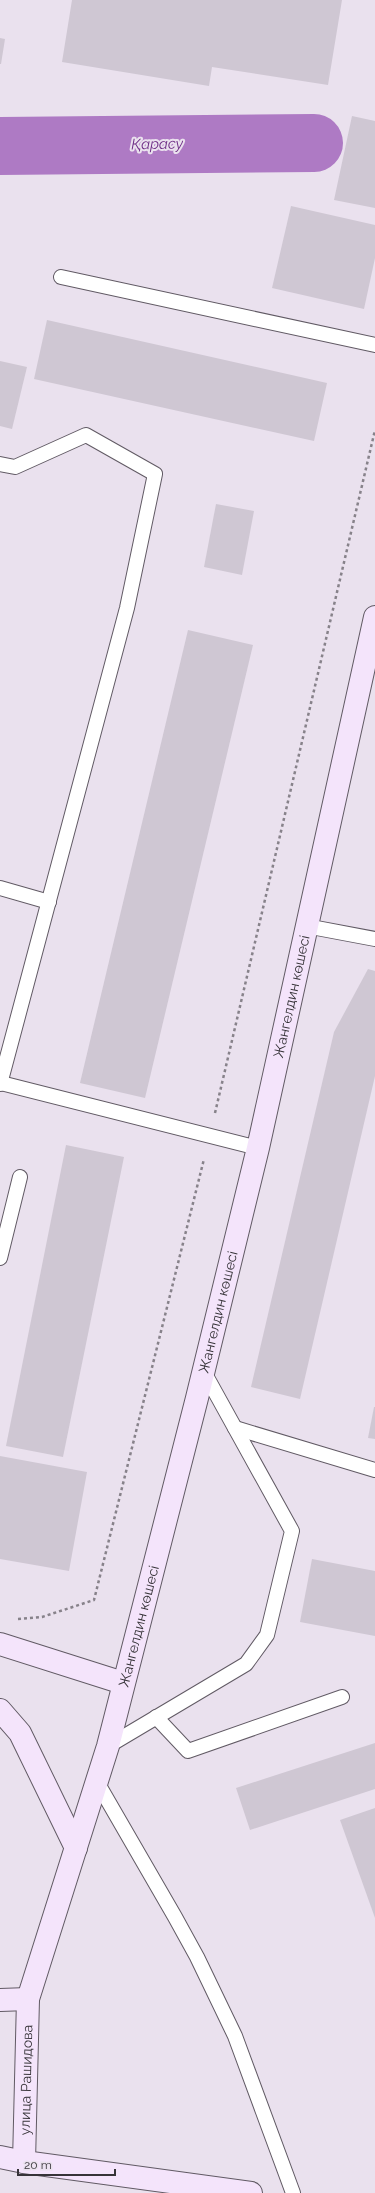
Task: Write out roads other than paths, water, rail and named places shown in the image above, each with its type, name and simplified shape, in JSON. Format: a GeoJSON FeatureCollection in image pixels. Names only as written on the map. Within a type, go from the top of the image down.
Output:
{"type":"FeatureCollection","features":[{"type":"Feature","properties":{"kind":"main road","name":"Жангелдин көшесі"},"geometry":{"type":"LineString","coordinates":[[28,1998],[108,1746],[204,1372],[258,1148],[375,617]]}},
{"type":"Feature","properties":{"kind":"main road"},"geometry":{"type":"LineString","coordinates":[[0,1644],[123,1683]]}},
{"type":"Feature","properties":{"kind":"main road"},"geometry":{"type":"LineString","coordinates":[[0,1710],[20,1733],[76,1848]]}},
{"type":"Feature","properties":{"kind":"main road"},"geometry":{"type":"LineString","coordinates":[[0,2000],[28,1998]]}},
{"type":"Feature","properties":{"kind":"main road","name":"улица Рашидова"},"geometry":{"type":"LineString","coordinates":[[24,2162],[28,1998]]}},
{"type":"Feature","properties":{"kind":"main road"},"geometry":{"type":"LineString","coordinates":[[0,2157],[24,2162],[251,2193]]}},
{"type":"Feature","properties":{"kind":"lane"},"geometry":{"type":"LineString","coordinates":[[61,277],[375,345]]}},
{"type":"Feature","properties":{"kind":"lane"},"geometry":{"type":"LineString","coordinates":[[0,464],[15,467],[86,435],[156,474],[127,608],[1,1084],[258,1148]]}},
{"type":"Feature","properties":{"kind":"lane"},"geometry":{"type":"LineString","coordinates":[[0,888],[49,902]]}},
{"type":"Feature","properties":{"kind":"lane"},"geometry":{"type":"LineString","coordinates":[[306,926],[375,939]]}},
{"type":"Feature","properties":{"kind":"lane"},"geometry":{"type":"LineString","coordinates":[[0,1258],[20,1177]]}},
{"type":"Feature","properties":{"kind":"lane"},"geometry":{"type":"LineString","coordinates":[[108,1746],[246,1664],[267,1635],[292,1531],[204,1372]]}},
{"type":"Feature","properties":{"kind":"lane"},"geometry":{"type":"LineString","coordinates":[[235,1428],[375,1470]]}},
{"type":"Feature","properties":{"kind":"lane"},"geometry":{"type":"LineString","coordinates":[[156,1717],[188,1751],[342,1697]]}},
{"type":"Feature","properties":{"kind":"lane"},"geometry":{"type":"LineString","coordinates":[[97,1782],[179,1923],[231,2028],[292,2193]]}},
{"type":"Feature","properties":{"kind":"waterway","name":"Қарасу"},"geometry":{"type":"LineString","coordinates":[[0,146],[314,143]]}}]}
